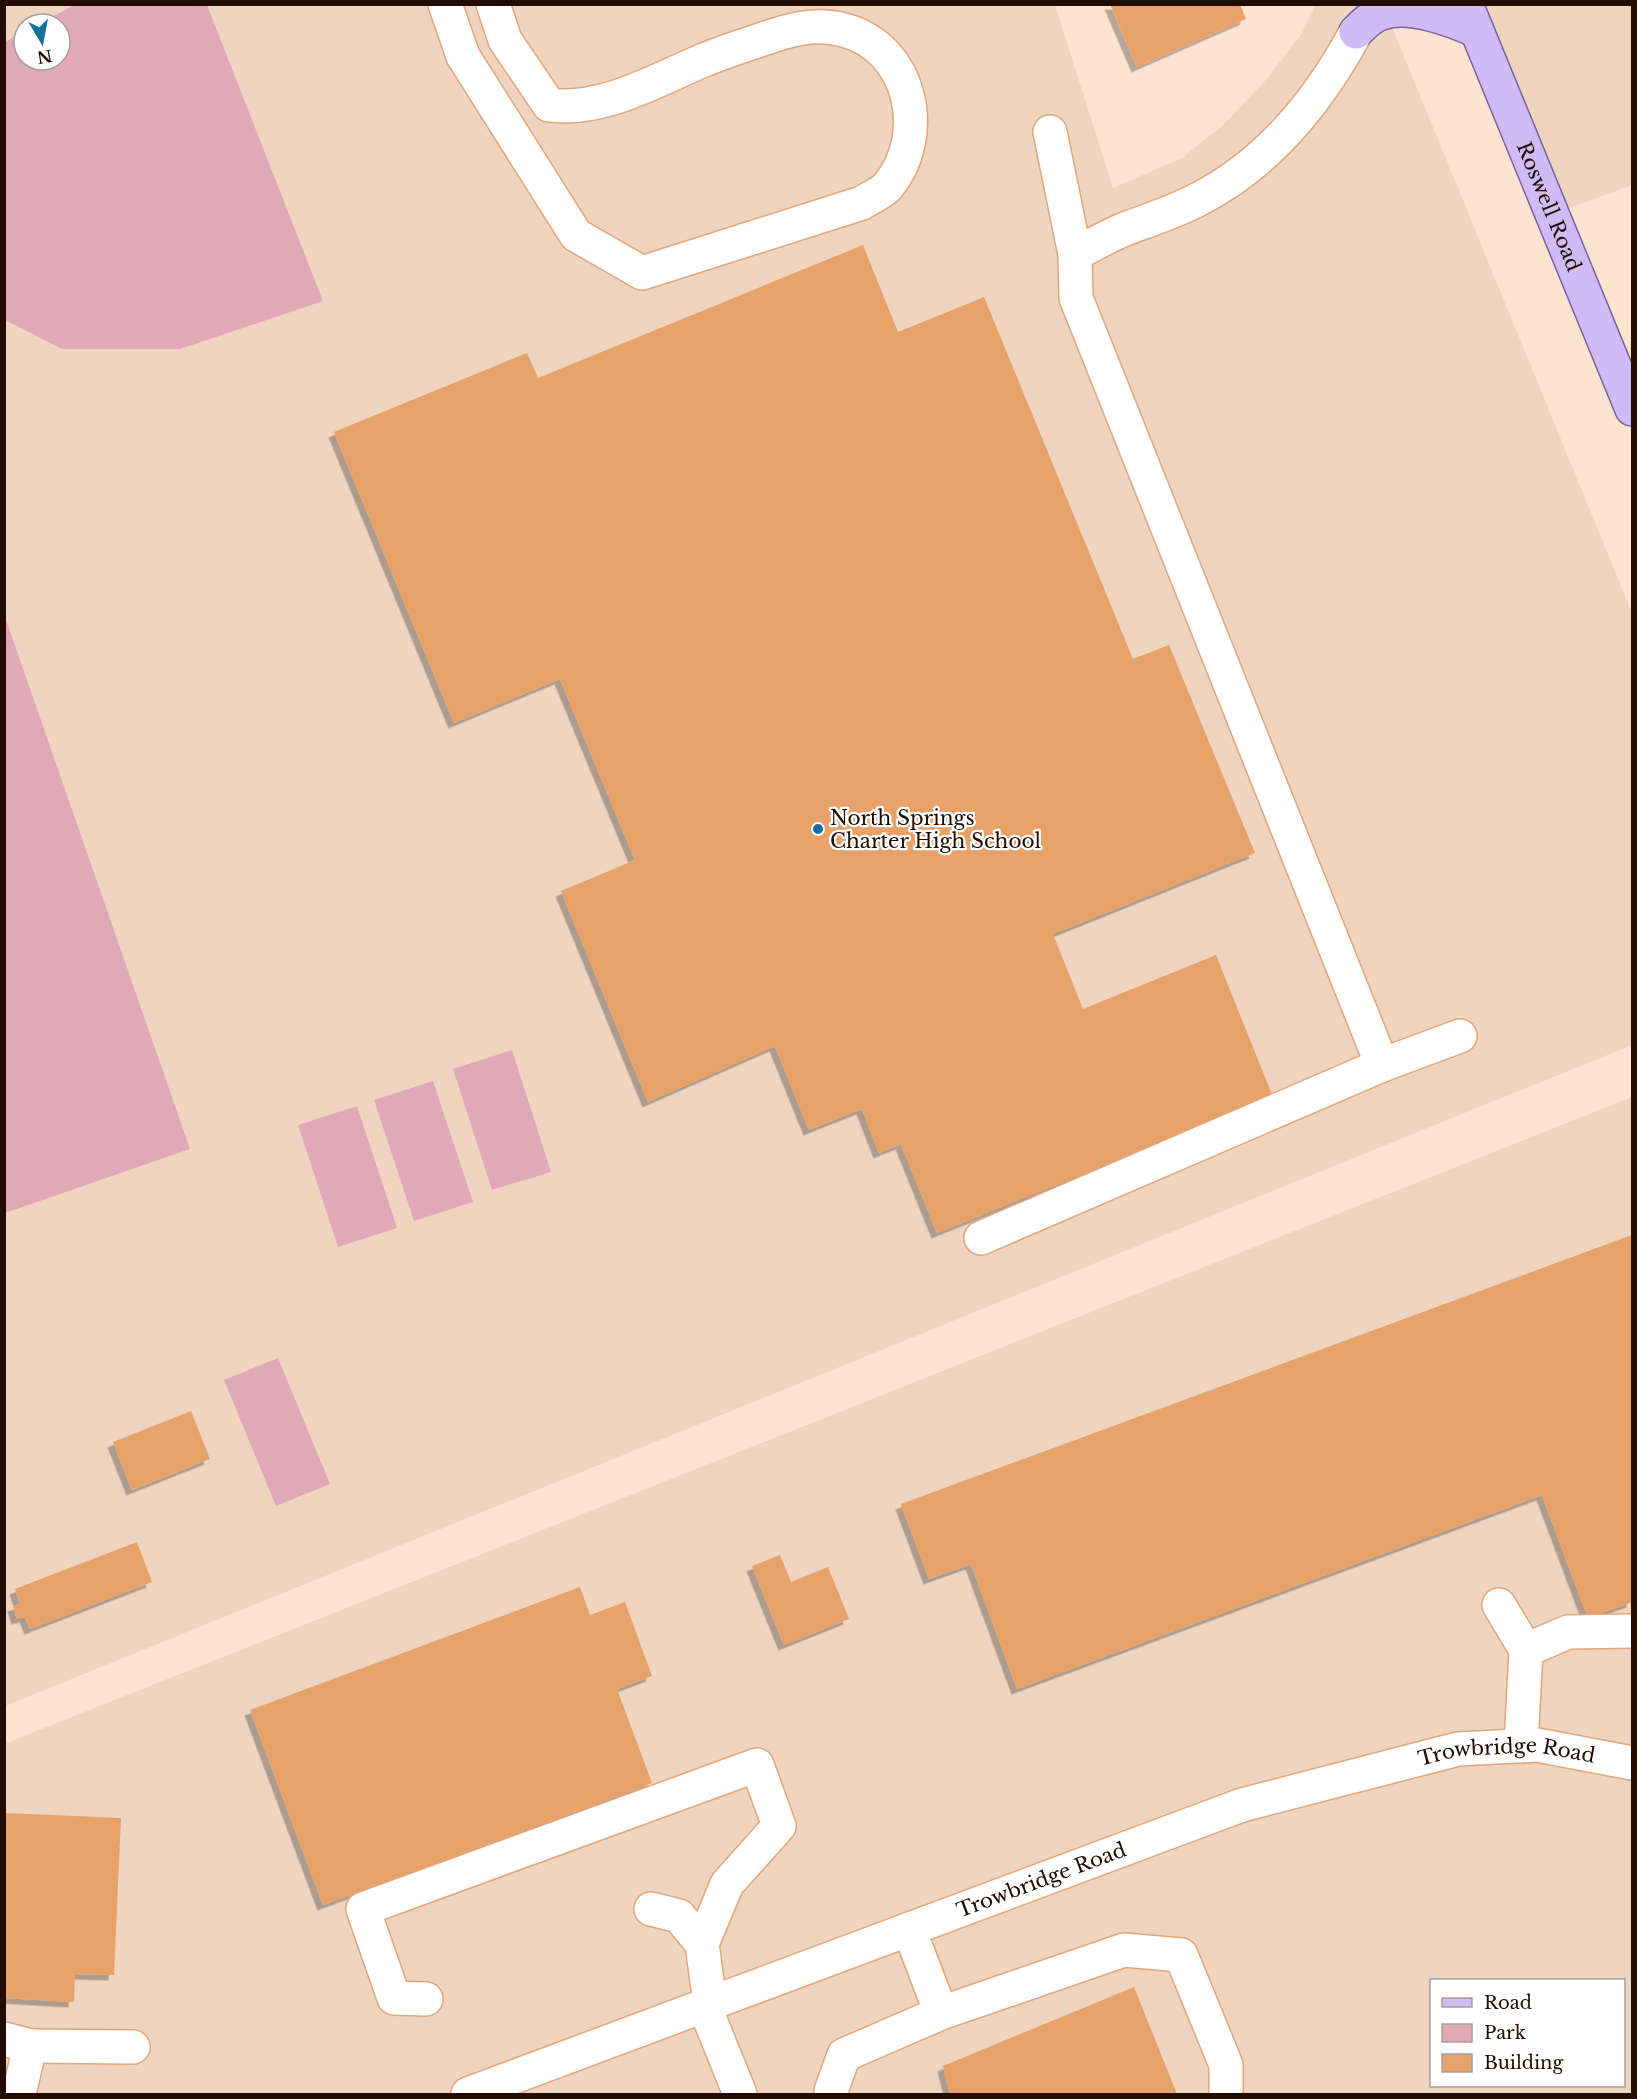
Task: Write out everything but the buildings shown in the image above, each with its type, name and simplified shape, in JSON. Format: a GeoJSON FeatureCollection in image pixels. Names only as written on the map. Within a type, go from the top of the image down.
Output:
{"type":"FeatureCollection","features":[{"type":"Feature","properties":{"kind":"main road"},"geometry":{"type":"LineString","coordinates":[[1360,18],[1398,11],[1471,18]]}},
{"type":"Feature","properties":{"kind":"main road","name":"Roswell Road"},"geometry":{"type":"LineString","coordinates":[[1471,18],[1632,409]]}},
{"type":"Feature","properties":{"kind":"street"},"geometry":{"type":"LineString","coordinates":[[445,4],[463,56],[576,235],[642,273],[862,203],[887,188],[909,147],[912,127],[910,106],[895,66],[881,49],[846,30],[817,25],[796,28],[708,58],[617,96],[566,107],[549,105],[506,40],[493,4]]}},
{"type":"Feature","properties":{"kind":"street"},"geometry":{"type":"LineString","coordinates":[[1075,254],[1123,230],[1198,200],[1244,169],[1284,135],[1301,116],[1329,79],[1360,18]]}},
{"type":"Feature","properties":{"kind":"street"},"geometry":{"type":"LineString","coordinates":[[1050,132],[1075,254],[1076,298],[1382,1065]]}},
{"type":"Feature","properties":{"kind":"street"},"geometry":{"type":"LineString","coordinates":[[981,1238],[1382,1065],[1460,1036]]}},
{"type":"Feature","properties":{"kind":"street"},"geometry":{"type":"LineString","coordinates":[[1499,1605],[1526,1650],[1521,1746]]}},
{"type":"Feature","properties":{"kind":"street"},"geometry":{"type":"LineString","coordinates":[[1526,1650],[1568,1632],[1632,1631]]}},
{"type":"Feature","properties":{"kind":"street","name":"Trowbridge Road"},"geometry":{"type":"LineString","coordinates":[[468,2094],[1242,1805],[1458,1749],[1537,1745],[1632,1763]]}},
{"type":"Feature","properties":{"kind":"street"},"geometry":{"type":"LineString","coordinates":[[426,1999],[394,1998],[363,1909],[757,1765],[779,1826],[727,1884],[702,1944],[707,2004],[740,2094]]}},
{"type":"Feature","properties":{"kind":"street"},"geometry":{"type":"LineString","coordinates":[[651,1909],[679,1916],[702,1944]]}},
{"type":"Feature","properties":{"kind":"street"},"geometry":{"type":"LineString","coordinates":[[909,1929],[942,2013]]}},
{"type":"Feature","properties":{"kind":"street"},"geometry":{"type":"LineString","coordinates":[[832,2094],[831,2091],[844,2055],[942,2013],[1124,1950],[1180,1955],[1226,2065],[1226,2094]]}},
{"type":"Feature","properties":{"kind":"street"},"geometry":{"type":"LineString","coordinates":[[19,2094],[17,2043],[133,2047]]}},
{"type":"Feature","properties":{"kind":"shaded area","name":"North Springs Charter High School"},"geometry":{"type":"Polygon","coordinates":[[[5,5],[1055,5],[1113,188],[1182,158],[1222,126],[1265,81],[1300,36],[1316,5],[1383,5],[1632,613],[1632,1045],[5,1706],[5,5]]]}},
{"type":"Feature","properties":{"kind":"shaded area"},"geometry":{"type":"Polygon","coordinates":[[[1461,5],[1632,5],[1632,185],[1543,218],[1461,5]]]}},
{"type":"Feature","properties":{"kind":"shaded area"},"geometry":{"type":"Polygon","coordinates":[[[1632,1097],[1632,2094],[5,2094],[4,1744],[1632,1097]]]}},
{"type":"Feature","properties":{"kind":"green space"},"geometry":{"type":"Polygon","coordinates":[[[75,5],[207,5],[323,301],[180,349],[62,349],[5,320],[5,42],[12,38],[12,72],[72,72],[72,12],[61,12],[75,5]]]}},
{"type":"Feature","properties":{"kind":"green space"},"geometry":{"type":"Polygon","coordinates":[[[4,614],[190,1149],[5,1213],[4,1213],[4,614]]]}},
{"type":"Feature","properties":{"kind":"green space"},"geometry":{"type":"Polygon","coordinates":[[[512,1050],[551,1172],[492,1190],[453,1069],[512,1050]]]}},
{"type":"Feature","properties":{"kind":"green space"},"geometry":{"type":"Polygon","coordinates":[[[433,1081],[473,1202],[414,1221],[374,1100],[433,1081]]]}},
{"type":"Feature","properties":{"kind":"green space"},"geometry":{"type":"Polygon","coordinates":[[[357,1106],[397,1228],[338,1247],[298,1125],[357,1106]]]}},
{"type":"Feature","properties":{"kind":"green space"},"geometry":{"type":"Polygon","coordinates":[[[278,1358],[330,1484],[276,1506],[224,1380],[278,1358]]]}},
{"type":"Feature","properties":{"kind":"place","name":"North Springs Charter High School"},"geometry":{"type":"Point","coordinates":[818,829]}}]}
